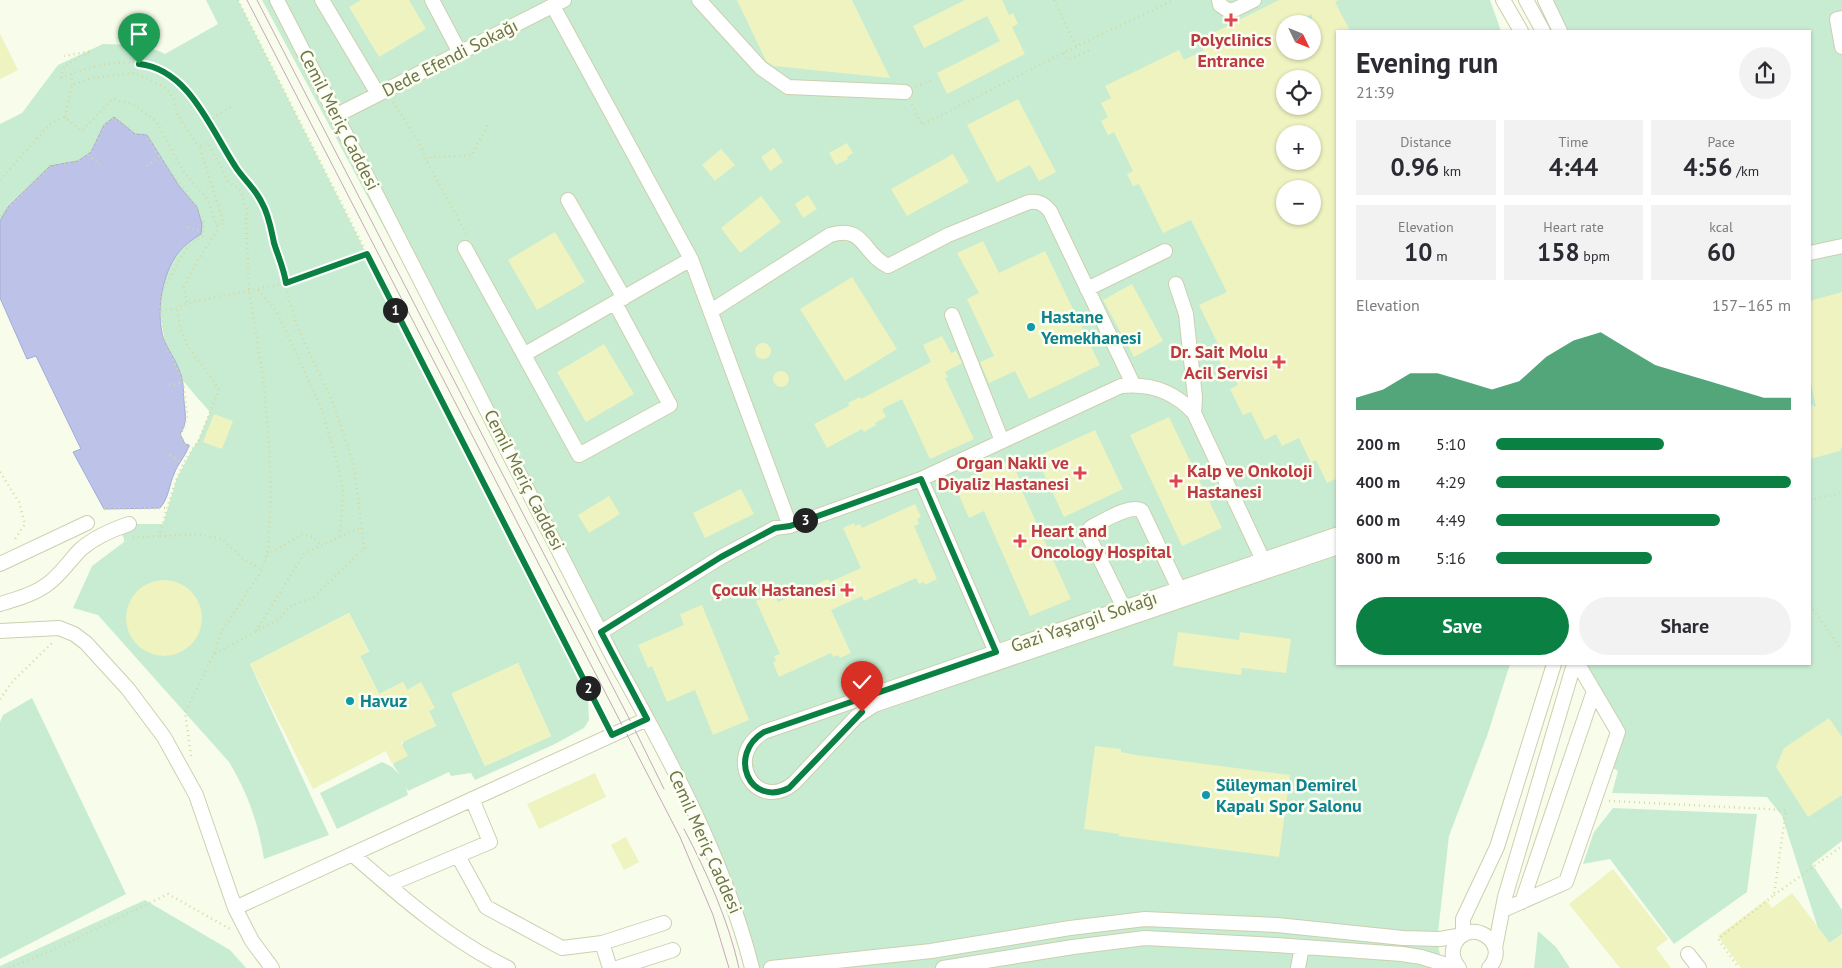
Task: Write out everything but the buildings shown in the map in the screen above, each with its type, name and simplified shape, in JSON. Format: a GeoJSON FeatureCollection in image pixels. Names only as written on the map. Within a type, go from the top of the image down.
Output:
{"type":"FeatureCollection","features":[{"type":"Feature","properties":{"kind":"street","name":"Cemil Meriç Caddesi"},"geometry":{"type":"LineString","coordinates":[[277,0],[689,802],[727,888],[743,931],[752,968]]}},
{"type":"Feature","properties":{"kind":"street"},"geometry":{"type":"LineString","coordinates":[[322,0],[384,96]]}},
{"type":"Feature","properties":{"kind":"street"},"geometry":{"type":"LineString","coordinates":[[432,0],[460,53]]}},
{"type":"Feature","properties":{"kind":"street"},"geometry":{"type":"LineString","coordinates":[[699,0],[762,68],[788,87],[905,92]]}},
{"type":"Feature","properties":{"kind":"street"},"geometry":{"type":"LineString","coordinates":[[1219,0],[1220,5],[1229,11],[1254,0]]}},
{"type":"Feature","properties":{"kind":"street"},"geometry":{"type":"LineString","coordinates":[[1503,0],[1520,30]]}},
{"type":"Feature","properties":{"kind":"street"},"geometry":{"type":"LineString","coordinates":[[1526,0],[1542,30]]}},
{"type":"Feature","properties":{"kind":"street"},"geometry":{"type":"LineString","coordinates":[[1545,0],[1560,30]]}},
{"type":"Feature","properties":{"kind":"street","name":"Dede Efendi Sokağı"},"geometry":{"type":"LineString","coordinates":[[337,115],[384,96],[460,53],[558,3]]}},
{"type":"Feature","properties":{"kind":"street"},"geometry":{"type":"LineString","coordinates":[[558,3],[691,260],[790,526]]}},
{"type":"Feature","properties":{"kind":"street"},"geometry":{"type":"LineString","coordinates":[[1842,18],[1836,19],[1842,47]]}},
{"type":"Feature","properties":{"kind":"street"},"geometry":{"type":"LineString","coordinates":[[467,243],[579,455],[670,405],[620,300],[568,200]]}},
{"type":"Feature","properties":{"kind":"street"},"geometry":{"type":"LineString","coordinates":[[711,311],[830,235],[844,232],[857,236],[866,245],[874,258],[888,266],[948,235],[1029,202],[1041,203],[1050,211],[1133,384]]}},
{"type":"Feature","properties":{"kind":"street"},"geometry":{"type":"LineString","coordinates":[[1811,253],[1842,246]]}},
{"type":"Feature","properties":{"kind":"street"},"geometry":{"type":"LineString","coordinates":[[1087,289],[1165,251]]}},
{"type":"Feature","properties":{"kind":"street"},"geometry":{"type":"LineString","coordinates":[[524,354],[691,260]]}},
{"type":"Feature","properties":{"kind":"street"},"geometry":{"type":"LineString","coordinates":[[1176,284],[1186,314],[1195,397],[1194,413]]}},
{"type":"Feature","properties":{"kind":"street"},"geometry":{"type":"LineString","coordinates":[[952,314],[1002,441]]}},
{"type":"Feature","properties":{"kind":"street"},"geometry":{"type":"LineString","coordinates":[[601,632],[721,557],[775,528],[790,526],[921,479],[1121,386],[1133,384],[1146,385],[1168,392],[1194,413],[1263,560]]}},
{"type":"Feature","properties":{"kind":"street"},"geometry":{"type":"LineString","coordinates":[[921,479],[996,652]]}},
{"type":"Feature","properties":{"kind":"street"},"geometry":{"type":"LineString","coordinates":[[1124,608],[1088,535],[1090,528],[1093,526],[1129,509],[1136,508],[1142,511],[1179,589]]}},
{"type":"Feature","properties":{"kind":"street"},"geometry":{"type":"LineString","coordinates":[[0,564],[87,523]]}},
{"type":"Feature","properties":{"kind":"street"},"geometry":{"type":"LineString","coordinates":[[0,604],[41,588],[50,582],[80,550],[102,534],[128,524]]}},
{"type":"Feature","properties":{"kind":"street","name":"Gazi Yaşargil Sokağı"},"geometry":{"type":"LineString","coordinates":[[1336,535],[764,732],[754,740],[747,752],[744,764],[746,775],[753,784],[763,790],[775,793],[782,792],[794,783],[856,718],[874,705],[1336,548]]}},
{"type":"Feature","properties":{"kind":"street"},"geometry":{"type":"LineString","coordinates":[[0,631],[59,628],[67,630],[86,643],[139,703],[164,737],[196,795],[235,908],[252,941],[272,968]]}},
{"type":"Feature","properties":{"kind":"street"},"geometry":{"type":"LineString","coordinates":[[1463,935],[1463,919],[1497,847],[1554,665]]}},
{"type":"Feature","properties":{"kind":"street"},"geometry":{"type":"LineString","coordinates":[[1489,968],[1494,961],[1503,910],[1546,759],[1576,665]]}},
{"type":"Feature","properties":{"kind":"street"},"geometry":{"type":"LineString","coordinates":[[1503,910],[1566,882],[1618,732],[1577,665]]}},
{"type":"Feature","properties":{"kind":"street"},"geometry":{"type":"LineString","coordinates":[[1522,902],[1594,691]]}},
{"type":"Feature","properties":{"kind":"street"},"geometry":{"type":"LineString","coordinates":[[235,908],[647,719]]}},
{"type":"Feature","properties":{"kind":"street"},"geometry":{"type":"LineString","coordinates":[[1528,747],[1531,754],[1568,766]]}},
{"type":"Feature","properties":{"kind":"street"},"geometry":{"type":"LineString","coordinates":[[388,885],[490,842],[472,799]]}},
{"type":"Feature","properties":{"kind":"street"},"geometry":{"type":"LineString","coordinates":[[352,854],[388,885],[463,942],[508,968]]}},
{"type":"Feature","properties":{"kind":"street"},"geometry":{"type":"LineString","coordinates":[[458,856],[486,907],[562,948],[602,943],[664,923]]}},
{"type":"Feature","properties":{"kind":"street"},"geometry":{"type":"LineString","coordinates":[[771,968],[931,951],[1057,930],[1145,919],[1277,925],[1403,938],[1440,939],[1463,935]]}},
{"type":"Feature","properties":{"kind":"street"},"geometry":{"type":"LineString","coordinates":[[1458,968],[1453,951],[1458,939],[1463,935],[1469,932],[1482,933],[1488,936],[1495,948]]}},
{"type":"Feature","properties":{"kind":"street"},"geometry":{"type":"LineString","coordinates":[[944,968],[1145,938],[1412,955],[1458,968]]}},
{"type":"Feature","properties":{"kind":"street"},"geometry":{"type":"LineString","coordinates":[[602,943],[610,968]]}},
{"type":"Feature","properties":{"kind":"street"},"geometry":{"type":"LineString","coordinates":[[1298,968],[1302,947]]}},
{"type":"Feature","properties":{"kind":"street"},"geometry":{"type":"LineString","coordinates":[[617,968],[673,950]]}},
{"type":"Feature","properties":{"kind":"street"},"geometry":{"type":"LineString","coordinates":[[1688,954],[1698,968]]}},
{"type":"Feature","properties":{"kind":"path"},"geometry":{"type":"LineString","coordinates":[[238,0],[612,735]]}},
{"type":"Feature","properties":{"kind":"path"},"geometry":{"type":"LineString","coordinates":[[1054,0],[1077,46]]}},
{"type":"Feature","properties":{"kind":"path"},"geometry":{"type":"LineString","coordinates":[[933,79],[905,92],[922,124],[1077,46],[1174,0]]}},
{"type":"Feature","properties":{"kind":"path"},"geometry":{"type":"LineString","coordinates":[[1064,53],[1068,60],[1090,50]]}},
{"type":"Feature","properties":{"kind":"path"},"geometry":{"type":"LineString","coordinates":[[64,56],[91,51],[64,66],[61,78],[106,65],[133,63],[152,66],[167,73],[181,85],[209,121],[236,167],[256,192],[264,207],[296,324],[333,403],[354,465],[364,548],[312,599],[292,605],[276,620],[256,633],[214,654]]}},
{"type":"Feature","properties":{"kind":"path"},"geometry":{"type":"LineString","coordinates":[[72,85],[92,78],[135,73],[166,88],[173,97],[177,114],[198,146],[224,223],[216,225]]}},
{"type":"Feature","properties":{"kind":"path"},"geometry":{"type":"LineString","coordinates":[[65,117],[72,85],[71,74]]}},
{"type":"Feature","properties":{"kind":"path"},"geometry":{"type":"LineString","coordinates":[[384,96],[419,142],[467,243]]}},
{"type":"Feature","properties":{"kind":"path"},"geometry":{"type":"LineString","coordinates":[[65,117],[82,131],[112,100],[133,104],[156,121],[183,171],[207,199],[218,228],[196,263],[184,287],[187,303]]}},
{"type":"Feature","properties":{"kind":"path"},"geometry":{"type":"LineString","coordinates":[[209,121],[230,107]]}},
{"type":"Feature","properties":{"kind":"path"},"geometry":{"type":"LineString","coordinates":[[0,180],[51,122],[65,117]]}},
{"type":"Feature","properties":{"kind":"path"},"geometry":{"type":"LineString","coordinates":[[0,216],[50,166],[78,161],[91,152],[104,125],[114,117],[136,134],[146,134],[160,157],[197,207],[204,223],[203,236],[189,245],[162,290],[163,334],[167,348],[181,374],[183,382],[187,415],[184,429],[180,434],[185,444],[193,448]]}},
{"type":"Feature","properties":{"kind":"path"},"geometry":{"type":"LineString","coordinates":[[427,162],[432,156],[472,155],[489,122]]}},
{"type":"Feature","properties":{"kind":"path"},"geometry":{"type":"LineString","coordinates":[[191,758],[185,712],[214,654],[222,631],[262,570],[267,554],[271,497],[266,406],[249,290],[247,211],[245,200],[241,191],[228,181],[208,144],[198,146]]}},
{"type":"Feature","properties":{"kind":"path"},"geometry":{"type":"LineString","coordinates":[[88,154],[100,165]]}},
{"type":"Feature","properties":{"kind":"path"},"geometry":{"type":"LineString","coordinates":[[147,166],[160,157]]}},
{"type":"Feature","properties":{"kind":"path"},"geometry":{"type":"LineString","coordinates":[[188,227],[200,230]]}},
{"type":"Feature","properties":{"kind":"path"},"geometry":{"type":"LineString","coordinates":[[161,311],[177,308],[187,303],[286,283],[367,254]]}},
{"type":"Feature","properties":{"kind":"path"},"geometry":{"type":"LineString","coordinates":[[258,290],[277,312],[321,407],[340,469],[343,490],[340,537]]}},
{"type":"Feature","properties":{"kind":"path"},"geometry":{"type":"LineString","coordinates":[[159,536],[176,478],[198,442],[219,390],[210,374],[193,354],[182,333],[177,308]]}},
{"type":"Feature","properties":{"kind":"path"},"geometry":{"type":"LineString","coordinates":[[168,385],[183,382]]}},
{"type":"Feature","properties":{"kind":"path"},"geometry":{"type":"LineString","coordinates":[[170,455],[180,462]]}},
{"type":"Feature","properties":{"kind":"path"},"geometry":{"type":"LineString","coordinates":[[0,472],[18,502],[25,524],[15,540],[8,546]]}},
{"type":"Feature","properties":{"kind":"path"},"geometry":{"type":"LineString","coordinates":[[1811,500],[1842,493]]}},
{"type":"Feature","properties":{"kind":"path"},"geometry":{"type":"LineString","coordinates":[[104,509],[168,508]]}},
{"type":"Feature","properties":{"kind":"path"},"geometry":{"type":"LineString","coordinates":[[256,633],[304,554],[361,528]]}},
{"type":"Feature","properties":{"kind":"path"},"geometry":{"type":"LineString","coordinates":[[124,539],[198,534],[222,539],[242,558],[262,570]]}},
{"type":"Feature","properties":{"kind":"path"},"geometry":{"type":"LineString","coordinates":[[267,554],[302,534],[313,537],[321,546]]}},
{"type":"Feature","properties":{"kind":"path"},"geometry":{"type":"LineString","coordinates":[[1811,606],[1842,650]]}},
{"type":"Feature","properties":{"kind":"path"},"geometry":{"type":"LineString","coordinates":[[0,699],[20,674],[67,630]]}},
{"type":"Feature","properties":{"kind":"path"},"geometry":{"type":"LineString","coordinates":[[1594,800],[1786,810],[1774,895]]}},
{"type":"Feature","properties":{"kind":"path"},"geometry":{"type":"LineString","coordinates":[[1739,968],[1718,939],[1774,895],[1842,846]]}},
{"type":"Feature","properties":{"kind":"path"},"geometry":{"type":"LineString","coordinates":[[9,968],[56,949],[168,894],[252,941]]}},
{"type":"Feature","properties":{"kind":"green space"},"geometry":{"type":"Polygon","coordinates":[[[206,0],[238,0],[588,699],[589,720],[584,728],[555,744],[475,780],[471,773],[451,776],[449,772],[408,791],[406,787],[408,795],[337,829],[320,793],[382,762],[392,767],[400,775],[393,765],[405,739],[436,726],[429,711],[434,708],[407,690],[403,682],[379,694],[360,656],[369,651],[349,613],[250,664],[329,835],[264,859],[259,833],[251,809],[242,785],[229,762],[98,615],[73,608],[92,566],[124,542],[119,528],[129,524],[163,524],[177,478],[198,441],[210,412],[185,383],[176,368],[164,336],[161,318],[161,301],[169,268],[180,250],[201,234],[195,205],[177,183],[154,148],[136,134],[104,125],[91,152],[8,207],[0,221],[0,124],[22,113],[58,65],[103,44],[135,45],[165,54],[218,24],[206,0]],[[518,663],[452,694],[485,766],[551,736],[518,663]]]}},
{"type":"Feature","properties":{"kind":"green space"},"geometry":{"type":"Polygon","coordinates":[[[262,0],[1490,0],[1501,30],[1336,30],[1336,665],[1510,665],[1487,736],[1449,836],[1437,941],[1443,968],[754,968],[674,768],[262,0]]]}},
{"type":"Feature","properties":{"kind":"green space"},"geometry":{"type":"Polygon","coordinates":[[[1553,0],[1842,0],[1842,841],[1812,864],[1842,910],[1842,934],[1824,947],[1782,816],[1767,797],[1612,793],[1618,771],[1602,761],[1615,730],[1579,665],[1811,665],[1811,30],[1568,30],[1553,0]]]}},
{"type":"Feature","properties":{"kind":"green space"},"geometry":{"type":"Polygon","coordinates":[[[32,698],[126,894],[0,959],[0,722],[3,715],[32,698]]]}},
{"type":"Feature","properties":{"kind":"green space"},"geometry":{"type":"Polygon","coordinates":[[[1613,808],[1757,814],[1747,892],[1674,944],[1610,859],[1583,864],[1594,832],[1613,808]]]}},
{"type":"Feature","properties":{"kind":"green space"},"geometry":{"type":"Polygon","coordinates":[[[145,900],[230,950],[246,968],[0,968],[0,966],[145,900]]]}},
{"type":"Feature","properties":{"kind":"green space"},"geometry":{"type":"Polygon","coordinates":[[[1538,931],[1556,947],[1570,968],[1534,968],[1538,931]]]}},
{"type":"Feature","properties":{"kind":"water"},"geometry":{"type":"Polygon","coordinates":[[[114,117],[135,134],[147,135],[179,186],[197,207],[202,224],[201,234],[183,247],[172,262],[164,282],[160,305],[163,337],[181,373],[185,418],[180,434],[185,444],[189,445],[172,478],[167,496],[160,508],[104,509],[73,452],[81,449],[36,356],[27,359],[0,298],[0,221],[8,207],[50,166],[78,161],[91,152],[104,125],[114,117]]]}},
{"type":"Feature","properties":{"kind":"tram line"},"geometry":{"type":"LineString","coordinates":[[247,0],[680,837],[713,915],[729,968]]}},
{"type":"Feature","properties":{"kind":"tram line"},"geometry":{"type":"LineString","coordinates":[[257,0],[664,789]]}},
{"type":"Feature","properties":{"kind":"tram line"},"geometry":{"type":"LineString","coordinates":[[684,829],[716,897],[729,932],[739,968]]}},
{"type":"Feature","properties":{"kind":"place","name":"Polyclinics Entrance"},"geometry":{"type":"Point","coordinates":[1231,20]}},
{"type":"Feature","properties":{"kind":"place","name":"Hastane Yemekhanesi"},"geometry":{"type":"Point","coordinates":[1031,327]}},
{"type":"Feature","properties":{"kind":"place","name":"Dr. Sait Molu Acil Servisi"},"geometry":{"type":"Point","coordinates":[1279,362]}},
{"type":"Feature","properties":{"kind":"place","name":"Organ Nakli ve Diyaliz Hastanesi"},"geometry":{"type":"Point","coordinates":[1080,473]}},
{"type":"Feature","properties":{"kind":"place","name":"Kalp ve Onkoloji Hastanesi"},"geometry":{"type":"Point","coordinates":[1176,481]}},
{"type":"Feature","properties":{"kind":"place","name":"Heart and Oncology Hospital"},"geometry":{"type":"Point","coordinates":[1020,541]}},
{"type":"Feature","properties":{"kind":"place","name":"Çocuk Hastanesi"},"geometry":{"type":"Point","coordinates":[847,590]}},
{"type":"Feature","properties":{"kind":"place","name":"Havuz"},"geometry":{"type":"Point","coordinates":[350,701]}},
{"type":"Feature","properties":{"kind":"place","name":"Süleyman Demirel Kapalı Spor Salonu"},"geometry":{"type":"Point","coordinates":[1206,795]}},
{"type":"Feature","properties":{"kind":"route"},"geometry":{"type":"LineString","coordinates":[[139,64],[152,66],[167,73],[181,85],[209,121],[236,167],[262,202],[270,223],[274,244],[286,283],[367,254],[612,735],[647,719],[601,632],[665,594],[721,557],[775,528],[790,526],[921,479],[996,652],[764,732],[758,735],[747,752],[744,764],[746,775],[758,788],[769,792],[782,792],[789,788],[862,712]]}}]}
